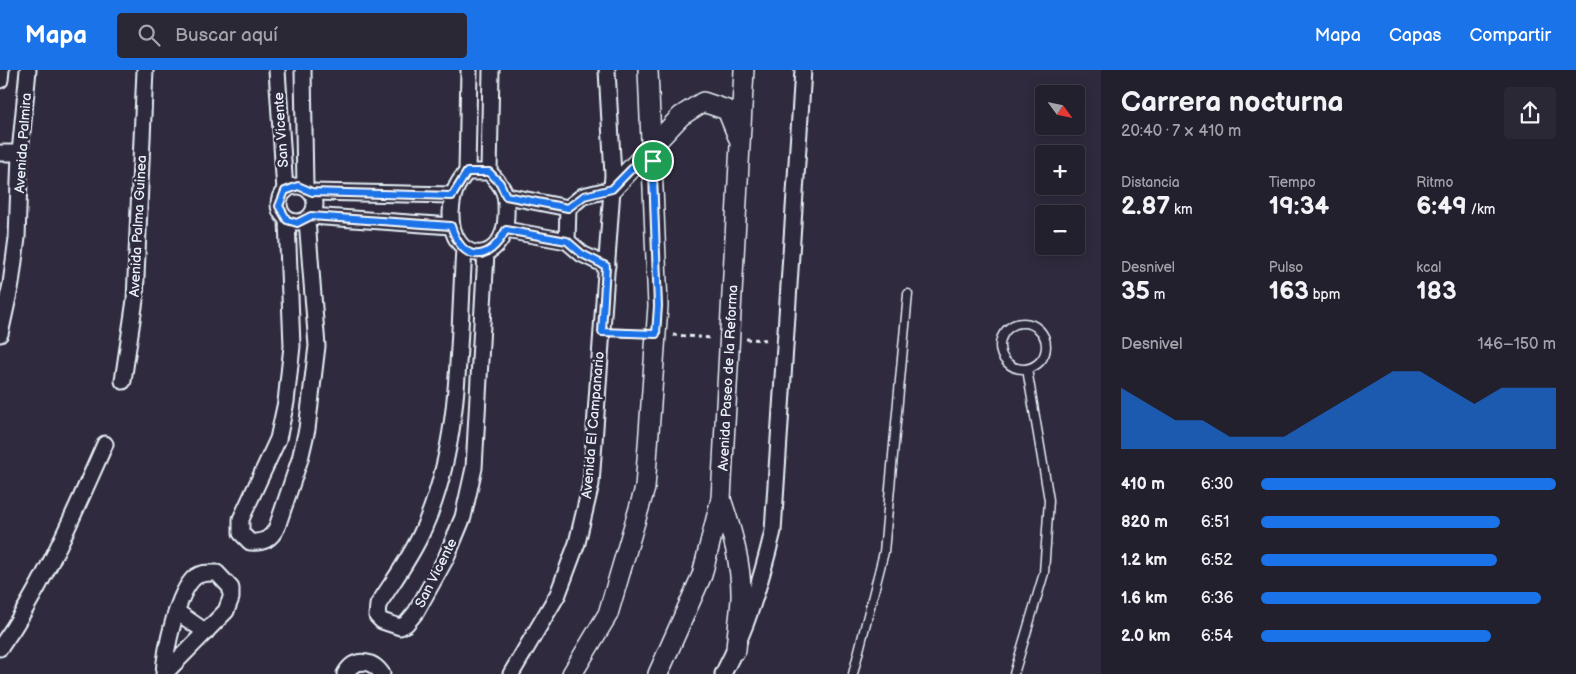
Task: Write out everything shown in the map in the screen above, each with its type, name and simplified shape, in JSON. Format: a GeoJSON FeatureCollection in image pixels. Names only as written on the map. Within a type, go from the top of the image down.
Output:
{"type":"FeatureCollection","features":[{"type":"Feature","properties":{"kind":"street"},"geometry":{"type":"LineString","coordinates":[[0,80],[1,70]]}},
{"type":"Feature","properties":{"kind":"street","name":"Avenida Palmira"},"geometry":{"type":"LineString","coordinates":[[0,334],[11,284],[17,238],[20,153],[28,70]]}},
{"type":"Feature","properties":{"kind":"street","name":"Avenida Palma Guinea"},"geometry":{"type":"LineString","coordinates":[[124,381],[134,300],[145,70]]}},
{"type":"Feature","properties":{"kind":"street","name":"San Vicente"},"geometry":{"type":"LineString","coordinates":[[276,70],[285,191]]}},
{"type":"Feature","properties":{"kind":"street","name":"San Vicente"},"geometry":{"type":"LineString","coordinates":[[303,70],[308,190]]}},
{"type":"Feature","properties":{"kind":"street"},"geometry":{"type":"LineString","coordinates":[[467,172],[489,172],[500,183],[506,196],[506,230],[498,245],[486,253],[476,254],[464,249],[455,239],[451,226],[452,196],[467,172],[468,70]]}},
{"type":"Feature","properties":{"kind":"street"},"geometry":{"type":"LineString","coordinates":[[489,172],[491,70]]}},
{"type":"Feature","properties":{"kind":"street","name":"Avenida El Campanario"},"geometry":{"type":"LineString","coordinates":[[511,674],[558,594],[577,543],[591,484],[612,189],[607,70]]}},
{"type":"Feature","properties":{"kind":"street"},"geometry":{"type":"LineString","coordinates":[[572,674],[608,614],[645,488],[658,306],[648,70]]}},
{"type":"Feature","properties":{"kind":"street","name":"Avenida Paseo de la Reforma"},"geometry":{"type":"LineString","coordinates":[[658,674],[702,576],[721,499],[744,70]]}},
{"type":"Feature","properties":{"kind":"street"},"geometry":{"type":"LineString","coordinates":[[724,674],[736,650],[759,589],[773,532],[803,70]]}},
{"type":"Feature","properties":{"kind":"street"},"geometry":{"type":"LineString","coordinates":[[506,196],[568,208],[584,196],[612,189],[682,116],[703,102],[727,110],[740,143]]}},
{"type":"Feature","properties":{"kind":"street"},"geometry":{"type":"LineString","coordinates":[[0,153],[20,153]]}},
{"type":"Feature","properties":{"kind":"street"},"geometry":{"type":"LineString","coordinates":[[308,190],[316,200],[309,218],[317,346],[307,429],[300,459],[278,527],[272,537],[261,543],[250,542],[241,533],[240,519],[278,438],[286,402],[292,346],[287,220],[279,206],[285,191],[298,186],[308,190],[452,196]]}},
{"type":"Feature","properties":{"kind":"street"},"geometry":{"type":"LineString","coordinates":[[567,241],[568,208]]}},
{"type":"Feature","properties":{"kind":"street"},"geometry":{"type":"LineString","coordinates":[[287,220],[297,223],[309,218],[451,226]]}},
{"type":"Feature","properties":{"kind":"street"},"geometry":{"type":"LineString","coordinates":[[506,230],[567,241],[582,254],[606,266]]}},
{"type":"Feature","properties":{"kind":"street","name":"San Vicente"},"geometry":{"type":"LineString","coordinates":[[464,249],[456,380],[447,462],[423,531],[378,605],[377,616],[392,626],[400,627],[406,624],[416,612],[446,558],[463,517],[474,468],[477,383],[486,253]]}},
{"type":"Feature","properties":{"kind":"street"},"geometry":{"type":"LineString","coordinates":[[456,380],[477,383]]}},
{"type":"Feature","properties":{"kind":"street"},"geometry":{"type":"LineString","coordinates":[[0,648],[16,626],[58,548],[105,444]]}},
{"type":"Feature","properties":{"kind":"street"},"geometry":{"type":"LineString","coordinates":[[721,499],[733,534],[738,566],[741,598],[736,650]]}},
{"type":"Feature","properties":{"kind":"street"},"geometry":{"type":"LineString","coordinates":[[205,572],[217,573],[231,588],[231,598],[226,611],[164,674],[165,650],[177,612],[194,578],[205,572]]}},
{"type":"Feature","properties":{"kind":"street"},"geometry":{"type":"LineString","coordinates":[[177,612],[206,632]]}},
{"type":"Feature","properties":{"kind":"street"},"geometry":{"type":"LineString","coordinates":[[345,674],[349,667],[357,662],[369,663],[378,668],[382,674]]}},
{"type":"Feature","properties":{"kind":"lane"},"geometry":{"type":"LineString","coordinates":[[853,674],[884,552],[908,294]]}},
{"type":"Feature","properties":{"kind":"lane"},"geometry":{"type":"LineString","coordinates":[[1024,322],[1037,327],[1045,338],[1046,351],[1039,363],[1027,370],[1014,368],[1003,360],[998,347],[1002,334],[1011,325],[1024,322]]}},
{"type":"Feature","properties":{"kind":"lane"},"geometry":{"type":"LineString","coordinates":[[1014,674],[1044,572],[1049,500],[1027,370]]}},
{"type":"Feature","properties":{"kind":"path"},"geometry":{"type":"LineString","coordinates":[[602,332],[785,341]]}},
{"type":"Feature","properties":{"kind":"route"},"geometry":{"type":"LineString","coordinates":[[652,148],[653,161],[658,306],[656,334],[602,332],[606,266],[582,254],[567,241],[506,230],[498,245],[486,253],[476,254],[464,249],[455,239],[451,226],[311,216],[307,220],[297,223],[287,220],[279,206],[280,198],[285,191],[291,187],[298,186],[305,187],[312,192],[452,196],[460,180],[467,172],[489,172],[500,183],[506,196],[568,208],[584,196],[612,189],[652,148]]}}]}
